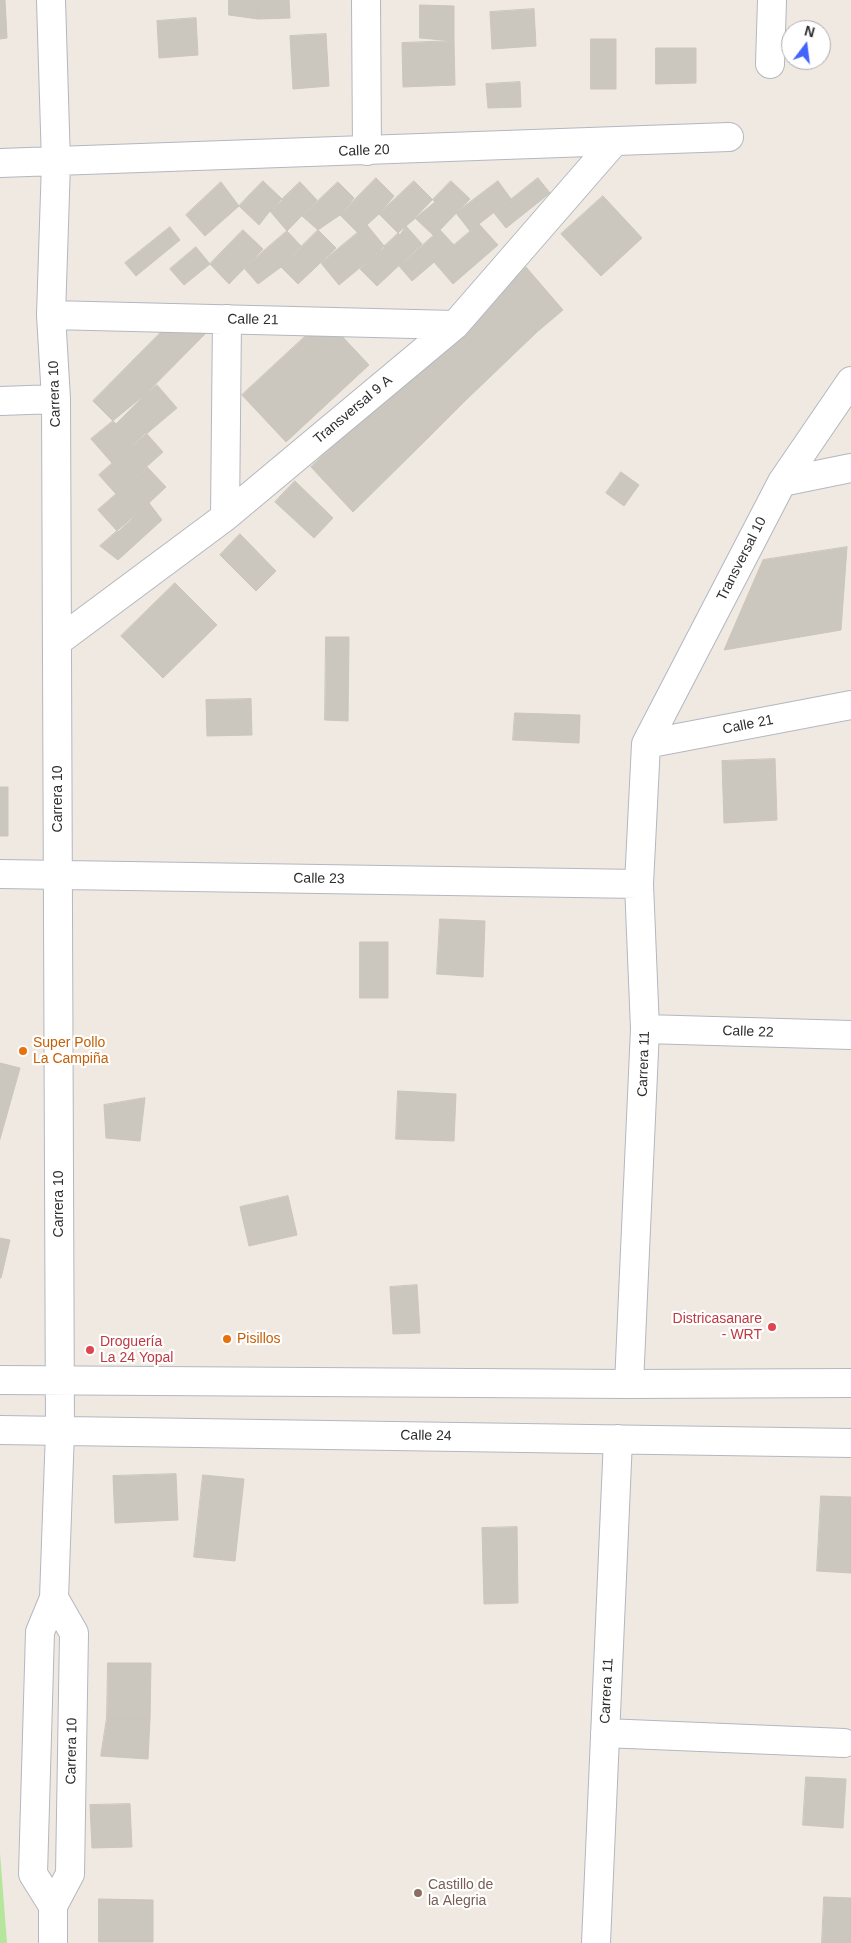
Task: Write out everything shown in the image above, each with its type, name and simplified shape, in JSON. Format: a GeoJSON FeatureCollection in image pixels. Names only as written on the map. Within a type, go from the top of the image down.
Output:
{"type":"FeatureCollection","features":[{"type":"Feature","properties":{"kind":"street","name":"Carrera 10"},"geometry":{"type":"LineString","coordinates":[[51,0],[56,163],[51,315],[56,399],[60,1431],[54,1598],[40,1632],[33,1874],[54,1906]]}},
{"type":"Feature","properties":{"kind":"street"},"geometry":{"type":"LineString","coordinates":[[366,0],[367,151]]}},
{"type":"Feature","properties":{"kind":"street"},"geometry":{"type":"LineString","coordinates":[[770,64],[772,0]]}},
{"type":"Feature","properties":{"kind":"street","name":"Calle 20"},"geometry":{"type":"LineString","coordinates":[[0,163],[56,163],[728,137]]}},
{"type":"Feature","properties":{"kind":"street","name":"Transversal 9 A"},"geometry":{"type":"LineString","coordinates":[[57,642],[225,517],[455,325],[614,142]]}},
{"type":"Feature","properties":{"kind":"street","name":"Calle 21"},"geometry":{"type":"LineString","coordinates":[[51,315],[455,325]]}},
{"type":"Feature","properties":{"kind":"street"},"geometry":{"type":"LineString","coordinates":[[225,517],[228,319]]}},
{"type":"Feature","properties":{"kind":"street","name":"Transversal 10"},"geometry":{"type":"LineString","coordinates":[[646,744],[782,482],[851,382]]}},
{"type":"Feature","properties":{"kind":"street"},"geometry":{"type":"LineString","coordinates":[[0,401],[56,399]]}},
{"type":"Feature","properties":{"kind":"street"},"geometry":{"type":"LineString","coordinates":[[782,482],[851,468]]}},
{"type":"Feature","properties":{"kind":"street","name":"Calle 21"},"geometry":{"type":"LineString","coordinates":[[646,744],[851,705]]}},
{"type":"Feature","properties":{"kind":"street","name":"Carrera 11"},"geometry":{"type":"LineString","coordinates":[[629,1384],[646,1029],[639,884],[646,744]]}},
{"type":"Feature","properties":{"kind":"street","name":"Calle 23"},"geometry":{"type":"LineString","coordinates":[[0,874],[639,884]]}},
{"type":"Feature","properties":{"kind":"street","name":"Calle 22"},"geometry":{"type":"LineString","coordinates":[[646,1029],[851,1035]]}},
{"type":"Feature","properties":{"kind":"street"},"geometry":{"type":"LineString","coordinates":[[0,1380],[629,1384],[851,1383]]}},
{"type":"Feature","properties":{"kind":"street","name":"Calle 24"},"geometry":{"type":"LineString","coordinates":[[0,1430],[851,1443]]}},
{"type":"Feature","properties":{"kind":"street","name":"Carrera 11"},"geometry":{"type":"LineString","coordinates":[[596,1943],[618,1439]]}},
{"type":"Feature","properties":{"kind":"street","name":"Carrera 10"},"geometry":{"type":"LineString","coordinates":[[53,1943],[54,1906],[70,1874],[74,1632],[54,1598]]}},
{"type":"Feature","properties":{"kind":"street"},"geometry":{"type":"LineString","coordinates":[[606,1733],[844,1743]]}},
{"type":"Feature","properties":{"kind":"green space"},"geometry":{"type":"Polygon","coordinates":[[[0,1853],[7,1943],[0,1943],[0,1853]]]}},
{"type":"Feature","properties":{"kind":"building"},"geometry":{"type":"Polygon","coordinates":[[[0,0],[5,0],[7,38],[0,39],[0,0]]]}},
{"type":"Feature","properties":{"kind":"building"},"geometry":{"type":"Polygon","coordinates":[[[229,0],[257,0],[258,19],[229,15],[229,0]]]}},
{"type":"Feature","properties":{"kind":"building"},"geometry":{"type":"Polygon","coordinates":[[[258,0],[289,0],[290,18],[258,19],[258,0]]]}},
{"type":"Feature","properties":{"kind":"building"},"geometry":{"type":"Polygon","coordinates":[[[420,5],[454,6],[454,41],[420,38],[420,5]]]}},
{"type":"Feature","properties":{"kind":"building"},"geometry":{"type":"Polygon","coordinates":[[[534,9],[536,46],[492,49],[490,12],[534,9]]]}},
{"type":"Feature","properties":{"kind":"building"},"geometry":{"type":"Polygon","coordinates":[[[196,18],[198,55],[159,58],[157,21],[196,18]]]}},
{"type":"Feature","properties":{"kind":"building"},"geometry":{"type":"Polygon","coordinates":[[[326,34],[329,86],[293,89],[290,36],[326,34]]]}},
{"type":"Feature","properties":{"kind":"building"},"geometry":{"type":"Polygon","coordinates":[[[591,39],[616,39],[616,89],[591,89],[591,39]]]}},
{"type":"Feature","properties":{"kind":"building"},"geometry":{"type":"Polygon","coordinates":[[[454,41],[455,85],[403,87],[402,43],[454,41]]]}},
{"type":"Feature","properties":{"kind":"building"},"geometry":{"type":"Polygon","coordinates":[[[656,48],[696,48],[696,83],[656,84],[656,48]]]}},
{"type":"Feature","properties":{"kind":"building"},"geometry":{"type":"Polygon","coordinates":[[[520,82],[521,107],[488,108],[486,84],[520,82]]]}},
{"type":"Feature","properties":{"kind":"building"},"geometry":{"type":"Polygon","coordinates":[[[376,178],[394,196],[379,214],[358,233],[340,215],[376,178]]]}},
{"type":"Feature","properties":{"kind":"building"},"geometry":{"type":"Polygon","coordinates":[[[538,178],[550,193],[506,228],[494,213],[538,178]]]}},
{"type":"Feature","properties":{"kind":"building"},"geometry":{"type":"Polygon","coordinates":[[[263,181],[283,200],[270,211],[259,225],[239,206],[263,181]]]}},
{"type":"Feature","properties":{"kind":"building"},"geometry":{"type":"Polygon","coordinates":[[[414,181],[435,202],[406,226],[400,235],[379,214],[414,181]]]}},
{"type":"Feature","properties":{"kind":"building"},"geometry":{"type":"Polygon","coordinates":[[[451,181],[470,199],[434,236],[415,218],[451,181]]]}},
{"type":"Feature","properties":{"kind":"building"},"geometry":{"type":"Polygon","coordinates":[[[498,181],[511,199],[470,231],[456,213],[498,181]]]}},
{"type":"Feature","properties":{"kind":"building"},"geometry":{"type":"Polygon","coordinates":[[[221,182],[239,206],[205,236],[186,215],[221,182]]]}},
{"type":"Feature","properties":{"kind":"building"},"geometry":{"type":"Polygon","coordinates":[[[300,182],[317,200],[287,231],[270,211],[300,182]]]}},
{"type":"Feature","properties":{"kind":"building"},"geometry":{"type":"Polygon","coordinates":[[[338,182],[354,198],[340,215],[318,230],[302,216],[338,182]]]}},
{"type":"Feature","properties":{"kind":"building"},"geometry":{"type":"Polygon","coordinates":[[[603,196],[642,238],[601,276],[561,234],[603,196]]]}},
{"type":"Feature","properties":{"kind":"building"},"geometry":{"type":"Polygon","coordinates":[[[479,224],[498,245],[453,284],[434,262],[479,224]]]}},
{"type":"Feature","properties":{"kind":"building"},"geometry":{"type":"Polygon","coordinates":[[[367,225],[385,247],[339,285],[321,263],[367,225]]]}},
{"type":"Feature","properties":{"kind":"building"},"geometry":{"type":"Polygon","coordinates":[[[406,226],[422,244],[377,286],[360,269],[406,226]]]}},
{"type":"Feature","properties":{"kind":"building"},"geometry":{"type":"Polygon","coordinates":[[[170,227],[180,240],[136,276],[125,263],[170,227]]]}},
{"type":"Feature","properties":{"kind":"building"},"geometry":{"type":"Polygon","coordinates":[[[243,230],[263,249],[229,284],[210,264],[243,230]]]}},
{"type":"Feature","properties":{"kind":"building"},"geometry":{"type":"Polygon","coordinates":[[[318,230],[336,248],[298,284],[281,267],[318,230]]]}},
{"type":"Feature","properties":{"kind":"building"},"geometry":{"type":"Polygon","coordinates":[[[440,230],[454,245],[412,281],[399,266],[440,230]]]}},
{"type":"Feature","properties":{"kind":"building"},"geometry":{"type":"Polygon","coordinates":[[[287,231],[302,247],[281,267],[258,284],[244,268],[287,231]]]}},
{"type":"Feature","properties":{"kind":"building"},"geometry":{"type":"Polygon","coordinates":[[[196,247],[210,264],[184,285],[170,269],[196,247]]]}},
{"type":"Feature","properties":{"kind":"building"},"geometry":{"type":"Polygon","coordinates":[[[526,267],[563,310],[537,332],[500,289],[526,267]]]}},
{"type":"Feature","properties":{"kind":"building"},"geometry":{"type":"Polygon","coordinates":[[[500,289],[537,332],[466,400],[426,357],[500,289]]]}},
{"type":"Feature","properties":{"kind":"building"},"geometry":{"type":"Polygon","coordinates":[[[185,308],[208,331],[116,424],[93,401],[185,308]]]}},
{"type":"Feature","properties":{"kind":"building"},"geometry":{"type":"Polygon","coordinates":[[[325,318],[369,365],[286,442],[242,395],[325,318]]]}},
{"type":"Feature","properties":{"kind":"building"},"geometry":{"type":"Polygon","coordinates":[[[426,357],[466,400],[428,438],[385,396],[426,357]]]}},
{"type":"Feature","properties":{"kind":"building"},"geometry":{"type":"Polygon","coordinates":[[[157,385],[177,408],[112,463],[91,439],[157,385]]]}},
{"type":"Feature","properties":{"kind":"building"},"geometry":{"type":"Polygon","coordinates":[[[385,396],[428,438],[353,512],[311,467],[385,396]]]}},
{"type":"Feature","properties":{"kind":"building"},"geometry":{"type":"Polygon","coordinates":[[[146,433],[163,452],[116,494],[99,475],[146,433]]]}},
{"type":"Feature","properties":{"kind":"building"},"geometry":{"type":"Polygon","coordinates":[[[147,467],[166,487],[118,532],[98,510],[147,467]]]}},
{"type":"Feature","properties":{"kind":"building"},"geometry":{"type":"Polygon","coordinates":[[[621,472],[639,485],[624,506],[606,493],[621,472]]]}},
{"type":"Feature","properties":{"kind":"building"},"geometry":{"type":"Polygon","coordinates":[[[295,481],[333,518],[314,538],[275,502],[295,481]]]}},
{"type":"Feature","properties":{"kind":"building"},"geometry":{"type":"Polygon","coordinates":[[[149,503],[162,520],[118,560],[100,546],[149,503]]]}},
{"type":"Feature","properties":{"kind":"building"},"geometry":{"type":"Polygon","coordinates":[[[240,534],[276,571],[256,591],[220,555],[240,534]]]}},
{"type":"Feature","properties":{"kind":"building"},"geometry":{"type":"Polygon","coordinates":[[[847,547],[841,630],[724,650],[763,560],[847,547]]]}},
{"type":"Feature","properties":{"kind":"building"},"geometry":{"type":"Polygon","coordinates":[[[175,583],[217,625],[163,678],[121,636],[175,583]]]}},
{"type":"Feature","properties":{"kind":"building"},"geometry":{"type":"Polygon","coordinates":[[[326,637],[349,637],[348,721],[325,720],[326,637]]]}},
{"type":"Feature","properties":{"kind":"building"},"geometry":{"type":"Polygon","coordinates":[[[251,699],[252,735],[207,736],[206,700],[251,699]]]}},
{"type":"Feature","properties":{"kind":"building"},"geometry":{"type":"Polygon","coordinates":[[[515,713],[580,715],[579,743],[513,740],[515,713]]]}},
{"type":"Feature","properties":{"kind":"building"},"geometry":{"type":"Polygon","coordinates":[[[775,759],[777,820],[724,823],[722,761],[775,759]]]}},
{"type":"Feature","properties":{"kind":"building"},"geometry":{"type":"Polygon","coordinates":[[[0,787],[8,787],[8,836],[0,836],[0,787]]]}},
{"type":"Feature","properties":{"kind":"building"},"geometry":{"type":"Polygon","coordinates":[[[440,919],[485,921],[483,977],[437,974],[440,919]]]}},
{"type":"Feature","properties":{"kind":"building"},"geometry":{"type":"Polygon","coordinates":[[[360,942],[388,942],[388,998],[360,998],[360,942]]]}},
{"type":"Feature","properties":{"kind":"building"},"geometry":{"type":"Polygon","coordinates":[[[0,1063],[20,1068],[0,1139],[0,1063]]]}},
{"type":"Feature","properties":{"kind":"building"},"geometry":{"type":"Polygon","coordinates":[[[398,1091],[456,1094],[454,1141],[396,1139],[398,1091]]]}},
{"type":"Feature","properties":{"kind":"building"},"geometry":{"type":"Polygon","coordinates":[[[145,1098],[140,1141],[106,1138],[104,1105],[145,1098]]]}},
{"type":"Feature","properties":{"kind":"building"},"geometry":{"type":"Polygon","coordinates":[[[288,1196],[297,1235],[249,1246],[240,1207],[288,1196]]]}},
{"type":"Feature","properties":{"kind":"building"},"geometry":{"type":"Polygon","coordinates":[[[0,1238],[10,1240],[1,1278],[0,1278],[0,1238]]]}},
{"type":"Feature","properties":{"kind":"building"},"geometry":{"type":"Polygon","coordinates":[[[417,1285],[420,1333],[393,1334],[390,1287],[417,1285]]]}},
{"type":"Feature","properties":{"kind":"building"},"geometry":{"type":"Polygon","coordinates":[[[176,1474],[178,1520],[115,1523],[113,1476],[176,1474]]]}},
{"type":"Feature","properties":{"kind":"building"},"geometry":{"type":"Polygon","coordinates":[[[203,1475],[244,1479],[235,1561],[194,1557],[203,1475]]]}},
{"type":"Feature","properties":{"kind":"building"},"geometry":{"type":"Polygon","coordinates":[[[821,1496],[851,1497],[851,1573],[817,1571],[821,1496]]]}},
{"type":"Feature","properties":{"kind":"building"},"geometry":{"type":"Polygon","coordinates":[[[517,1527],[518,1603],[484,1604],[482,1528],[517,1527]]]}},
{"type":"Feature","properties":{"kind":"building"},"geometry":{"type":"Polygon","coordinates":[[[108,1663],[151,1663],[150,1719],[107,1718],[108,1663]]]}},
{"type":"Feature","properties":{"kind":"building"},"geometry":{"type":"Polygon","coordinates":[[[107,1718],[150,1719],[148,1759],[101,1756],[107,1718]]]}},
{"type":"Feature","properties":{"kind":"building"},"geometry":{"type":"Polygon","coordinates":[[[806,1777],[846,1779],[843,1828],[803,1825],[806,1777]]]}},
{"type":"Feature","properties":{"kind":"building"},"geometry":{"type":"Polygon","coordinates":[[[130,1804],[132,1847],[92,1848],[90,1805],[130,1804]]]}},
{"type":"Feature","properties":{"kind":"building"},"geometry":{"type":"Polygon","coordinates":[[[824,1897],[851,1898],[851,1943],[822,1943],[824,1897]]]}},
{"type":"Feature","properties":{"kind":"building"},"geometry":{"type":"Polygon","coordinates":[[[99,1899],[153,1900],[153,1942],[99,1942],[99,1899]]]}},
{"type":"Feature","properties":{"kind":"place","name":"Super Pollo La Campiña"},"geometry":{"type":"Point","coordinates":[23,1051]}},
{"type":"Feature","properties":{"kind":"place","name":"Districasanare - WRT"},"geometry":{"type":"Point","coordinates":[772,1327]}},
{"type":"Feature","properties":{"kind":"place","name":"Pisillos"},"geometry":{"type":"Point","coordinates":[227,1339]}},
{"type":"Feature","properties":{"kind":"place","name":"Droguería La 24 Yopal"},"geometry":{"type":"Point","coordinates":[90,1350]}},
{"type":"Feature","properties":{"kind":"place","name":"Castillo de la Alegria"},"geometry":{"type":"Point","coordinates":[418,1893]}}]}
